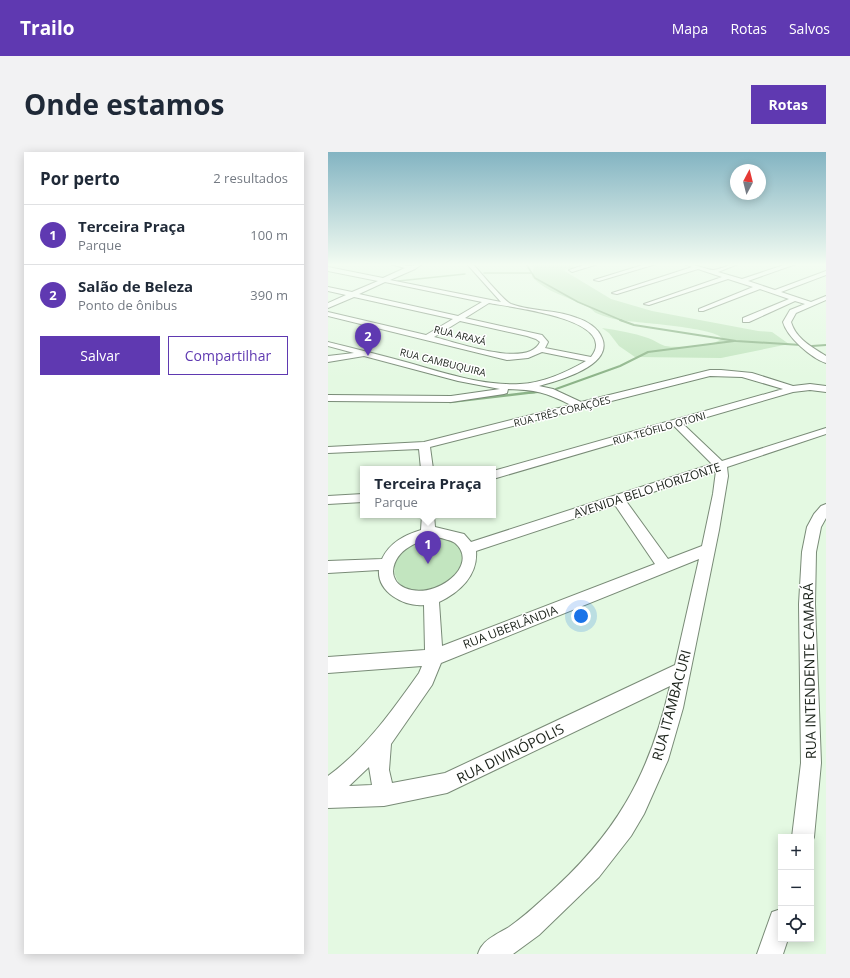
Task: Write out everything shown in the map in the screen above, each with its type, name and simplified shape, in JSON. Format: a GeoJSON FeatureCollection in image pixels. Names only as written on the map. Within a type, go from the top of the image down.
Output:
{"type":"FeatureCollection","features":[{"type":"Feature","properties":{"kind":"street"},"geometry":{"type":"LineString","coordinates":[[328,306],[339,301]]}},
{"type":"Feature","properties":{"kind":"street"},"geometry":{"type":"LineString","coordinates":[[383,301],[535,335],[544,342],[540,349],[594,359],[599,348],[599,338],[596,333],[584,323],[568,316],[491,301]]}},
{"type":"Feature","properties":{"kind":"street"},"geometry":{"type":"LineString","coordinates":[[428,337],[487,301]]}},
{"type":"Feature","properties":{"kind":"street"},"geometry":{"type":"LineString","coordinates":[[647,304],[655,301]]}},
{"type":"Feature","properties":{"kind":"street"},"geometry":{"type":"LineString","coordinates":[[701,310],[723,301]]}},
{"type":"Feature","properties":{"kind":"street"},"geometry":{"type":"LineString","coordinates":[[746,320],[786,301]]}},
{"type":"Feature","properties":{"kind":"street"},"geometry":{"type":"LineString","coordinates":[[798,301],[808,305]]}},
{"type":"Feature","properties":{"kind":"street"},"geometry":{"type":"LineString","coordinates":[[817,301],[790,315],[787,326],[798,340],[826,360]]}},
{"type":"Feature","properties":{"kind":"street","name":"RUA ARAXÁ"},"geometry":{"type":"LineString","coordinates":[[328,314],[507,357],[528,355],[540,349]]}},
{"type":"Feature","properties":{"kind":"street"},"geometry":{"type":"LineString","coordinates":[[333,322],[343,317]]}},
{"type":"Feature","properties":{"kind":"street","name":"RUA CAMBUQUIRA"},"geometry":{"type":"LineString","coordinates":[[328,344],[461,380],[495,386],[522,387],[567,374],[594,359]]}},
{"type":"Feature","properties":{"kind":"street"},"geometry":{"type":"LineString","coordinates":[[340,358],[347,354],[349,349]]}},
{"type":"Feature","properties":{"kind":"street"},"geometry":{"type":"LineString","coordinates":[[328,359],[368,354]]}},
{"type":"Feature","properties":{"kind":"street","name":"RUA TRÊS CORAÇÕES"},"geometry":{"type":"LineString","coordinates":[[328,450],[424,445],[717,372],[752,375],[792,389]]}},
{"type":"Feature","properties":{"kind":"street"},"geometry":{"type":"LineString","coordinates":[[328,398],[429,399],[470,397],[522,387],[550,391],[581,406]]}},
{"type":"Feature","properties":{"kind":"street","name":"RUA TEÓFILO OTONI"},"geometry":{"type":"LineString","coordinates":[[496,474],[792,389],[810,387],[826,389]]}},
{"type":"Feature","properties":{"kind":"street"},"geometry":{"type":"LineString","coordinates":[[328,388],[429,399]]}},
{"type":"Feature","properties":{"kind":"street"},"geometry":{"type":"LineString","coordinates":[[677,423],[721,466]]}},
{"type":"Feature","properties":{"kind":"street","name":"AVENIDA BELO HORIZONTE"},"geometry":{"type":"LineString","coordinates":[[468,548],[826,431]]}},
{"type":"Feature","properties":{"kind":"street"},"geometry":{"type":"LineString","coordinates":[[424,445],[427,466]]}},
{"type":"Feature","properties":{"kind":"street","name":"RUA ITAMBACURI"},"geometry":{"type":"LineString","coordinates":[[491,954],[534,924],[573,888],[611,845],[637,806],[658,761],[670,722],[721,486],[721,466]]}},
{"type":"Feature","properties":{"kind":"street"},"geometry":{"type":"LineString","coordinates":[[328,500],[360,498]]}},
{"type":"Feature","properties":{"kind":"street"},"geometry":{"type":"LineString","coordinates":[[618,499],[665,567]]}},
{"type":"Feature","properties":{"kind":"street","name":"RUA INTENDENTE CAMARÁ"},"geometry":{"type":"LineString","coordinates":[[803,834],[811,763],[807,604],[809,552],[814,527],[819,517],[826,509]]}},
{"type":"Feature","properties":{"kind":"street"},"geometry":{"type":"LineString","coordinates":[[428,518],[428,533]]}},
{"type":"Feature","properties":{"kind":"street"},"geometry":{"type":"LineString","coordinates":[[428,533],[448,533],[464,541],[468,548],[470,560],[466,573],[450,588],[431,597],[413,598],[402,595],[394,590],[388,582],[386,573],[391,557],[410,539],[428,533]]}},
{"type":"Feature","properties":{"kind":"street","name":"RUA UBERLÂNDIA"},"geometry":{"type":"LineString","coordinates":[[328,665],[434,656],[707,550]]}},
{"type":"Feature","properties":{"kind":"street"},"geometry":{"type":"LineString","coordinates":[[328,567],[388,564]]}},
{"type":"Feature","properties":{"kind":"street"},"geometry":{"type":"LineString","coordinates":[[328,789],[349,773],[381,741],[426,679],[434,656],[431,597]]}},
{"type":"Feature","properties":{"kind":"street","name":"RUA DIVINÓPOLIS"},"geometry":{"type":"LineString","coordinates":[[328,798],[384,796],[426,789],[447,783],[682,671]]}},
{"type":"Feature","properties":{"kind":"street"},"geometry":{"type":"LineString","coordinates":[[381,741],[379,770],[384,796]]}},
{"type":"Feature","properties":{"kind":"street"},"geometry":{"type":"LineString","coordinates":[[770,954],[778,930]]}},
{"type":"Feature","properties":{"kind":"green space"},"geometry":{"type":"Polygon","coordinates":[[[575,301],[619,301],[652,311],[758,331],[772,332],[789,344],[721,358],[635,357],[619,346],[609,333],[602,328],[637,335],[670,347],[704,345],[718,341],[722,338],[715,334],[690,328],[617,320],[596,313],[575,301]]]}},
{"type":"Feature","properties":{"kind":"green space"},"geometry":{"type":"Polygon","coordinates":[[[439,537],[453,541],[461,548],[464,557],[455,576],[445,584],[432,589],[417,591],[402,586],[395,575],[394,568],[395,561],[399,555],[404,549],[416,542],[439,537]]]}},
{"type":"Feature","properties":{"kind":"waterway"},"geometry":{"type":"LineString","coordinates":[[577,301],[623,321]]}},
{"type":"Feature","properties":{"kind":"waterway"},"geometry":{"type":"LineString","coordinates":[[620,320],[634,325],[736,341],[801,345]]}},
{"type":"Feature","properties":{"kind":"waterway"},"geometry":{"type":"LineString","coordinates":[[556,389],[620,366],[648,352],[734,341]]}},
{"type":"Feature","properties":{"kind":"waterway"},"geometry":{"type":"LineString","coordinates":[[812,346],[826,345]]}},
{"type":"Feature","properties":{"kind":"waterway"},"geometry":{"type":"LineString","coordinates":[[527,393],[535,392]]}},
{"type":"Feature","properties":{"kind":"waterway"},"geometry":{"type":"LineString","coordinates":[[527,393],[539,392]]}},
{"type":"Feature","properties":{"kind":"waterway"},"geometry":{"type":"LineString","coordinates":[[450,402],[527,393]]}},
{"type":"Feature","properties":{"kind":"place","name":"Salão de Beleza"},"geometry":{"type":"Point","coordinates":[368,356]}},
{"type":"Feature","properties":{"kind":"place","name":"Terceira Praça"},"geometry":{"type":"Point","coordinates":[428,564]}}]}
